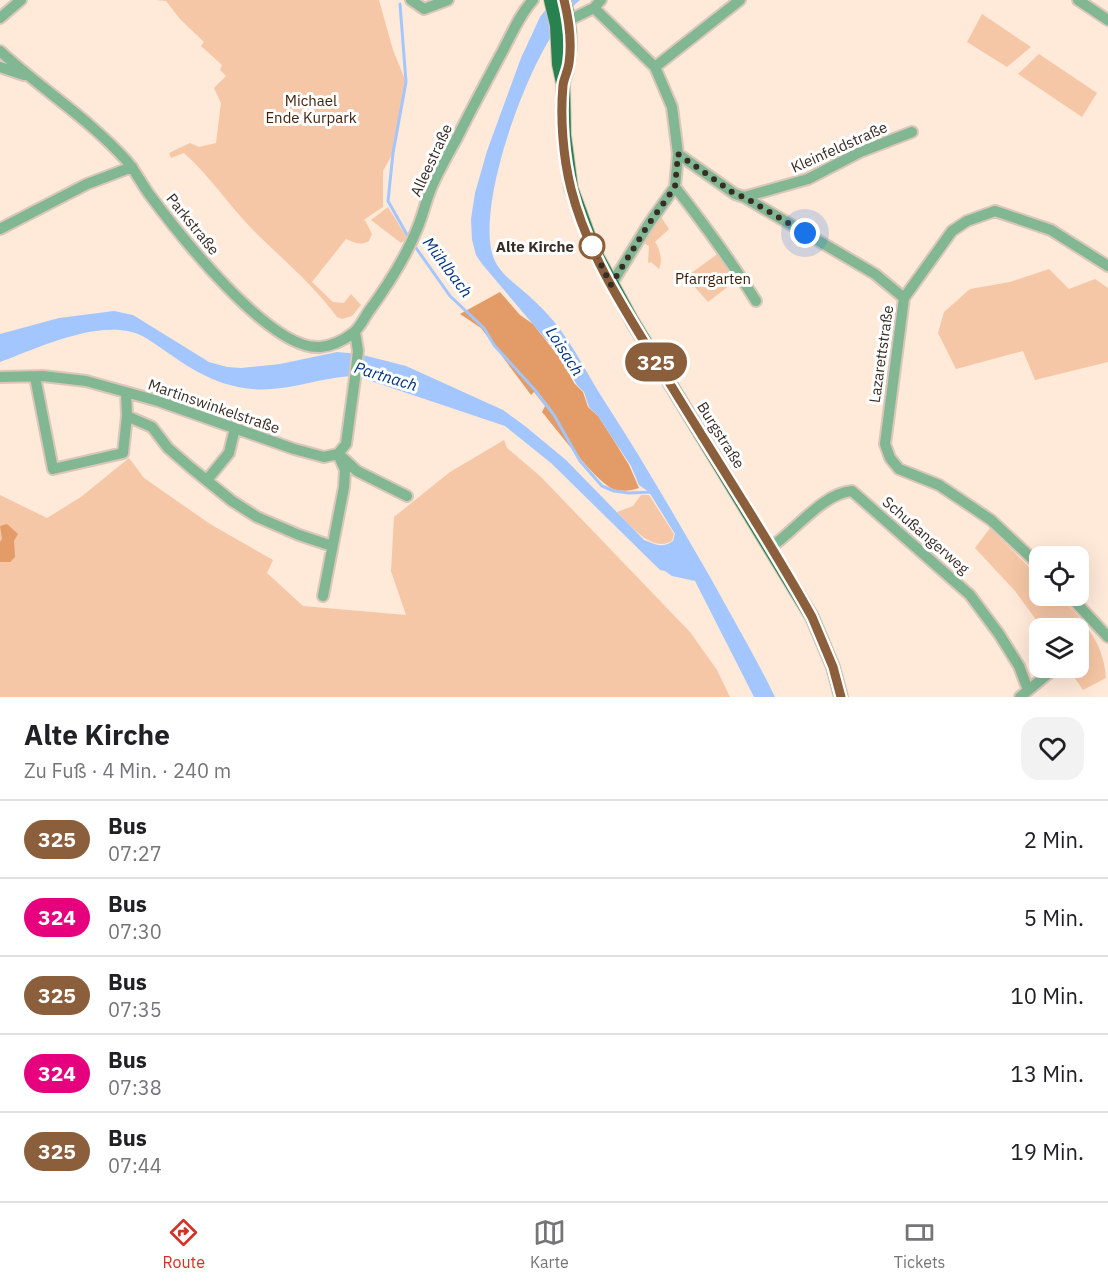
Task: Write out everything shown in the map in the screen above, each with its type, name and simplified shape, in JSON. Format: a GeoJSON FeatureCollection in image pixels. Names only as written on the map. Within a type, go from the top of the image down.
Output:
{"type":"FeatureCollection","features":[{"type":"Feature","properties":{"kind":"main road"},"geometry":{"type":"LineString","coordinates":[[551,0],[561,28]]}},
{"type":"Feature","properties":{"kind":"main road"},"geometry":{"type":"LineString","coordinates":[[561,28],[564,0]]}},
{"type":"Feature","properties":{"kind":"main road","name":"Burgstraße"},"geometry":{"type":"LineString","coordinates":[[561,28],[569,64],[563,83],[564,135],[571,188],[592,246],[611,285],[666,378],[812,617],[833,667],[841,697]]}},
{"type":"Feature","properties":{"kind":"street"},"geometry":{"type":"LineString","coordinates":[[0,18],[21,0]]}},
{"type":"Feature","properties":{"kind":"street"},"geometry":{"type":"LineString","coordinates":[[411,0],[424,9],[448,0]]}},
{"type":"Feature","properties":{"kind":"street","name":"Alleestraße"},"geometry":{"type":"LineString","coordinates":[[355,332],[389,284],[404,258],[417,229],[431,187],[491,72],[533,0]]}},
{"type":"Feature","properties":{"kind":"street"},"geometry":{"type":"LineString","coordinates":[[655,67],[740,0]]}},
{"type":"Feature","properties":{"kind":"street"},"geometry":{"type":"LineString","coordinates":[[1085,2],[1108,20]]}},
{"type":"Feature","properties":{"kind":"street"},"geometry":{"type":"LineString","coordinates":[[561,28],[598,4],[655,67],[672,107],[678,154],[675,187],[648,225],[611,285]]}},
{"type":"Feature","properties":{"kind":"street","name":"Parkstraße"},"geometry":{"type":"LineString","coordinates":[[0,51],[27,76],[83,119],[132,167],[149,194],[225,286],[278,330],[293,341],[321,347],[336,343],[355,332]]}},
{"type":"Feature","properties":{"kind":"street","name":"Parkstraße"},"geometry":{"type":"LineString","coordinates":[[0,67],[27,76]]}},
{"type":"Feature","properties":{"kind":"street","name":"Kleinfeldstraße"},"geometry":{"type":"LineString","coordinates":[[744,197],[808,179],[860,152],[912,132]]}},
{"type":"Feature","properties":{"kind":"street","name":"Lazarettstraße"},"geometry":{"type":"LineString","coordinates":[[678,154],[735,194],[744,197],[875,274],[904,298],[885,444],[890,458],[898,469],[939,485],[991,520],[1029,556]]}},
{"type":"Feature","properties":{"kind":"street"},"geometry":{"type":"LineString","coordinates":[[0,229],[87,184],[132,167]]}},
{"type":"Feature","properties":{"kind":"street"},"geometry":{"type":"LineString","coordinates":[[675,187],[706,225],[756,301]]}},
{"type":"Feature","properties":{"kind":"street"},"geometry":{"type":"LineString","coordinates":[[904,298],[952,231],[967,221],[994,212],[1051,230],[1108,266]]}},
{"type":"Feature","properties":{"kind":"street"},"geometry":{"type":"LineString","coordinates":[[338,454],[346,444],[358,351],[355,332]]}},
{"type":"Feature","properties":{"kind":"street","name":"Martinswinkelstraße"},"geometry":{"type":"LineString","coordinates":[[0,377],[86,381],[158,401],[294,449],[324,457],[338,454]]}},
{"type":"Feature","properties":{"kind":"street"},"geometry":{"type":"LineString","coordinates":[[35,377],[53,469],[123,453],[127,416],[126,392]]}},
{"type":"Feature","properties":{"kind":"street"},"geometry":{"type":"LineString","coordinates":[[127,416],[152,427],[168,448],[232,501],[256,517],[332,546]]}},
{"type":"Feature","properties":{"kind":"street"},"geometry":{"type":"LineString","coordinates":[[207,480],[229,453],[234,428]]}},
{"type":"Feature","properties":{"kind":"street"},"geometry":{"type":"LineString","coordinates":[[338,454],[357,471],[407,496]]}},
{"type":"Feature","properties":{"kind":"street"},"geometry":{"type":"LineString","coordinates":[[323,596],[345,470],[338,454]]}},
{"type":"Feature","properties":{"kind":"street","name":"Schußangerweg"},"geometry":{"type":"LineString","coordinates":[[771,547],[814,510],[843,492],[852,491],[970,595],[1019,666],[1024,693]]}},
{"type":"Feature","properties":{"kind":"street"},"geometry":{"type":"LineString","coordinates":[[1080,606],[1108,637]]}},
{"type":"Feature","properties":{"kind":"street"},"geometry":{"type":"LineString","coordinates":[[1024,693],[1043,678]]}},
{"type":"Feature","properties":{"kind":"green space","name":"Michael Ende Kurpark"},"geometry":{"type":"Polygon","coordinates":[[[156,0],[379,0],[393,50],[406,82],[393,153],[383,171],[383,207],[362,221],[365,220],[372,234],[369,241],[361,244],[346,239],[312,282],[333,302],[344,303],[351,294],[361,305],[352,316],[342,319],[337,317],[310,285],[249,226],[184,153],[171,158],[169,153],[190,143],[199,147],[216,143],[221,103],[214,88],[226,76],[220,70],[222,65],[201,46],[204,42],[180,19],[166,1],[156,0]]]}},
{"type":"Feature","properties":{"kind":"green space"},"geometry":{"type":"Polygon","coordinates":[[[982,14],[1031,47],[1007,67],[967,42],[982,14]]]}},
{"type":"Feature","properties":{"kind":"green space"},"geometry":{"type":"Polygon","coordinates":[[[1039,54],[1097,93],[1082,117],[1018,74],[1039,54]]]}},
{"type":"Feature","properties":{"kind":"green space"},"geometry":{"type":"Polygon","coordinates":[[[388,207],[406,236],[401,243],[371,220],[388,207]]]}},
{"type":"Feature","properties":{"kind":"green space"},"geometry":{"type":"Polygon","coordinates":[[[661,217],[669,229],[655,242],[660,255],[659,269],[651,262],[648,263],[649,246],[645,244],[652,226],[661,217]]]}},
{"type":"Feature","properties":{"kind":"green space","name":"Pfarrgarten"},"geometry":{"type":"Polygon","coordinates":[[[720,252],[738,279],[708,302],[686,277],[720,252]]]}},
{"type":"Feature","properties":{"kind":"green space"},"geometry":{"type":"Polygon","coordinates":[[[1049,269],[1069,289],[1095,279],[1108,288],[1108,362],[1035,380],[1023,351],[956,369],[938,333],[944,312],[970,289],[1010,282],[1049,269]]]}},
{"type":"Feature","properties":{"kind":"green space"},"geometry":{"type":"Polygon","coordinates":[[[504,440],[507,448],[541,477],[690,632],[717,670],[730,697],[0,697],[0,495],[47,518],[81,497],[129,458],[144,478],[210,524],[273,560],[267,573],[303,606],[406,615],[391,571],[394,517],[450,472],[504,440]]]}},
{"type":"Feature","properties":{"kind":"green space"},"geometry":{"type":"Polygon","coordinates":[[[641,495],[649,495],[674,534],[672,541],[664,544],[649,541],[617,512],[633,506],[641,495]]]}},
{"type":"Feature","properties":{"kind":"green space"},"geometry":{"type":"Polygon","coordinates":[[[990,528],[1029,567],[1029,606],[1068,606],[1080,618],[1035,618],[1015,591],[975,548],[990,528]]]}},
{"type":"Feature","properties":{"kind":"green space"},"geometry":{"type":"Polygon","coordinates":[[[1089,629],[1101,654],[1106,678],[1083,690],[1075,678],[1089,678],[1089,629]]]}},
{"type":"Feature","properties":{"kind":"shaded area"},"geometry":{"type":"Polygon","coordinates":[[[500,292],[520,315],[533,324],[563,362],[574,383],[583,392],[588,407],[598,416],[629,465],[639,488],[625,491],[614,489],[595,475],[542,412],[545,406],[534,392],[531,395],[481,328],[460,314],[500,292]]]}},
{"type":"Feature","properties":{"kind":"shaded area"},"geometry":{"type":"Polygon","coordinates":[[[7,524],[18,534],[14,541],[15,557],[10,562],[0,562],[2,539],[0,526],[7,524]]]}},
{"type":"Feature","properties":{"kind":"water"},"geometry":{"type":"Polygon","coordinates":[[[553,0],[580,0],[563,19],[545,47],[512,122],[492,201],[490,234],[494,259],[505,275],[550,317],[573,349],[646,467],[775,697],[754,697],[695,581],[672,576],[660,570],[551,463],[505,426],[356,376],[284,388],[238,387],[200,373],[146,338],[130,332],[93,331],[53,342],[0,362],[0,334],[59,318],[114,311],[133,315],[209,362],[227,367],[280,364],[337,352],[359,354],[406,366],[503,410],[566,460],[644,540],[662,545],[673,541],[675,534],[649,492],[639,485],[631,466],[598,416],[589,407],[584,392],[577,385],[564,361],[482,264],[476,255],[472,240],[471,219],[475,193],[487,151],[521,58],[540,17],[553,0]]]}},
{"type":"Feature","properties":{"kind":"waterway","name":"Mühlbach"},"geometry":{"type":"LineString","coordinates":[[400,4],[406,82],[393,153],[388,201],[410,240]]}},
{"type":"Feature","properties":{"kind":"waterway","name":"Mühlbach"},"geometry":{"type":"LineString","coordinates":[[414,245],[450,296],[484,328],[494,345],[535,390],[554,415],[580,461],[602,486],[614,491],[629,493],[653,492]]}},
{"type":"Feature","properties":{"kind":"bus line","name":"325"},"geometry":{"type":"LineString","coordinates":[[564,0],[569,22],[570,48],[569,64],[563,83],[564,135],[571,188],[580,219],[611,285],[812,617],[833,667],[841,697]]}},
{"type":"Feature","properties":{"kind":"place","name":"Alte Kirche"},"geometry":{"type":"Point","coordinates":[592,246]}},
{"type":"Feature","properties":{"kind":"route"},"geometry":{"type":"LineString","coordinates":[[592,246],[611,285],[648,225],[675,187],[678,154],[735,194],[805,233]]}},
{"type":"Feature","properties":{"kind":"water label","name":"Loisach"},"geometry":{"type":"Point","coordinates":[565,351]}},
{"type":"Feature","properties":{"kind":"water label","name":"Partnach"},"geometry":{"type":"Point","coordinates":[386,376]}}]}
